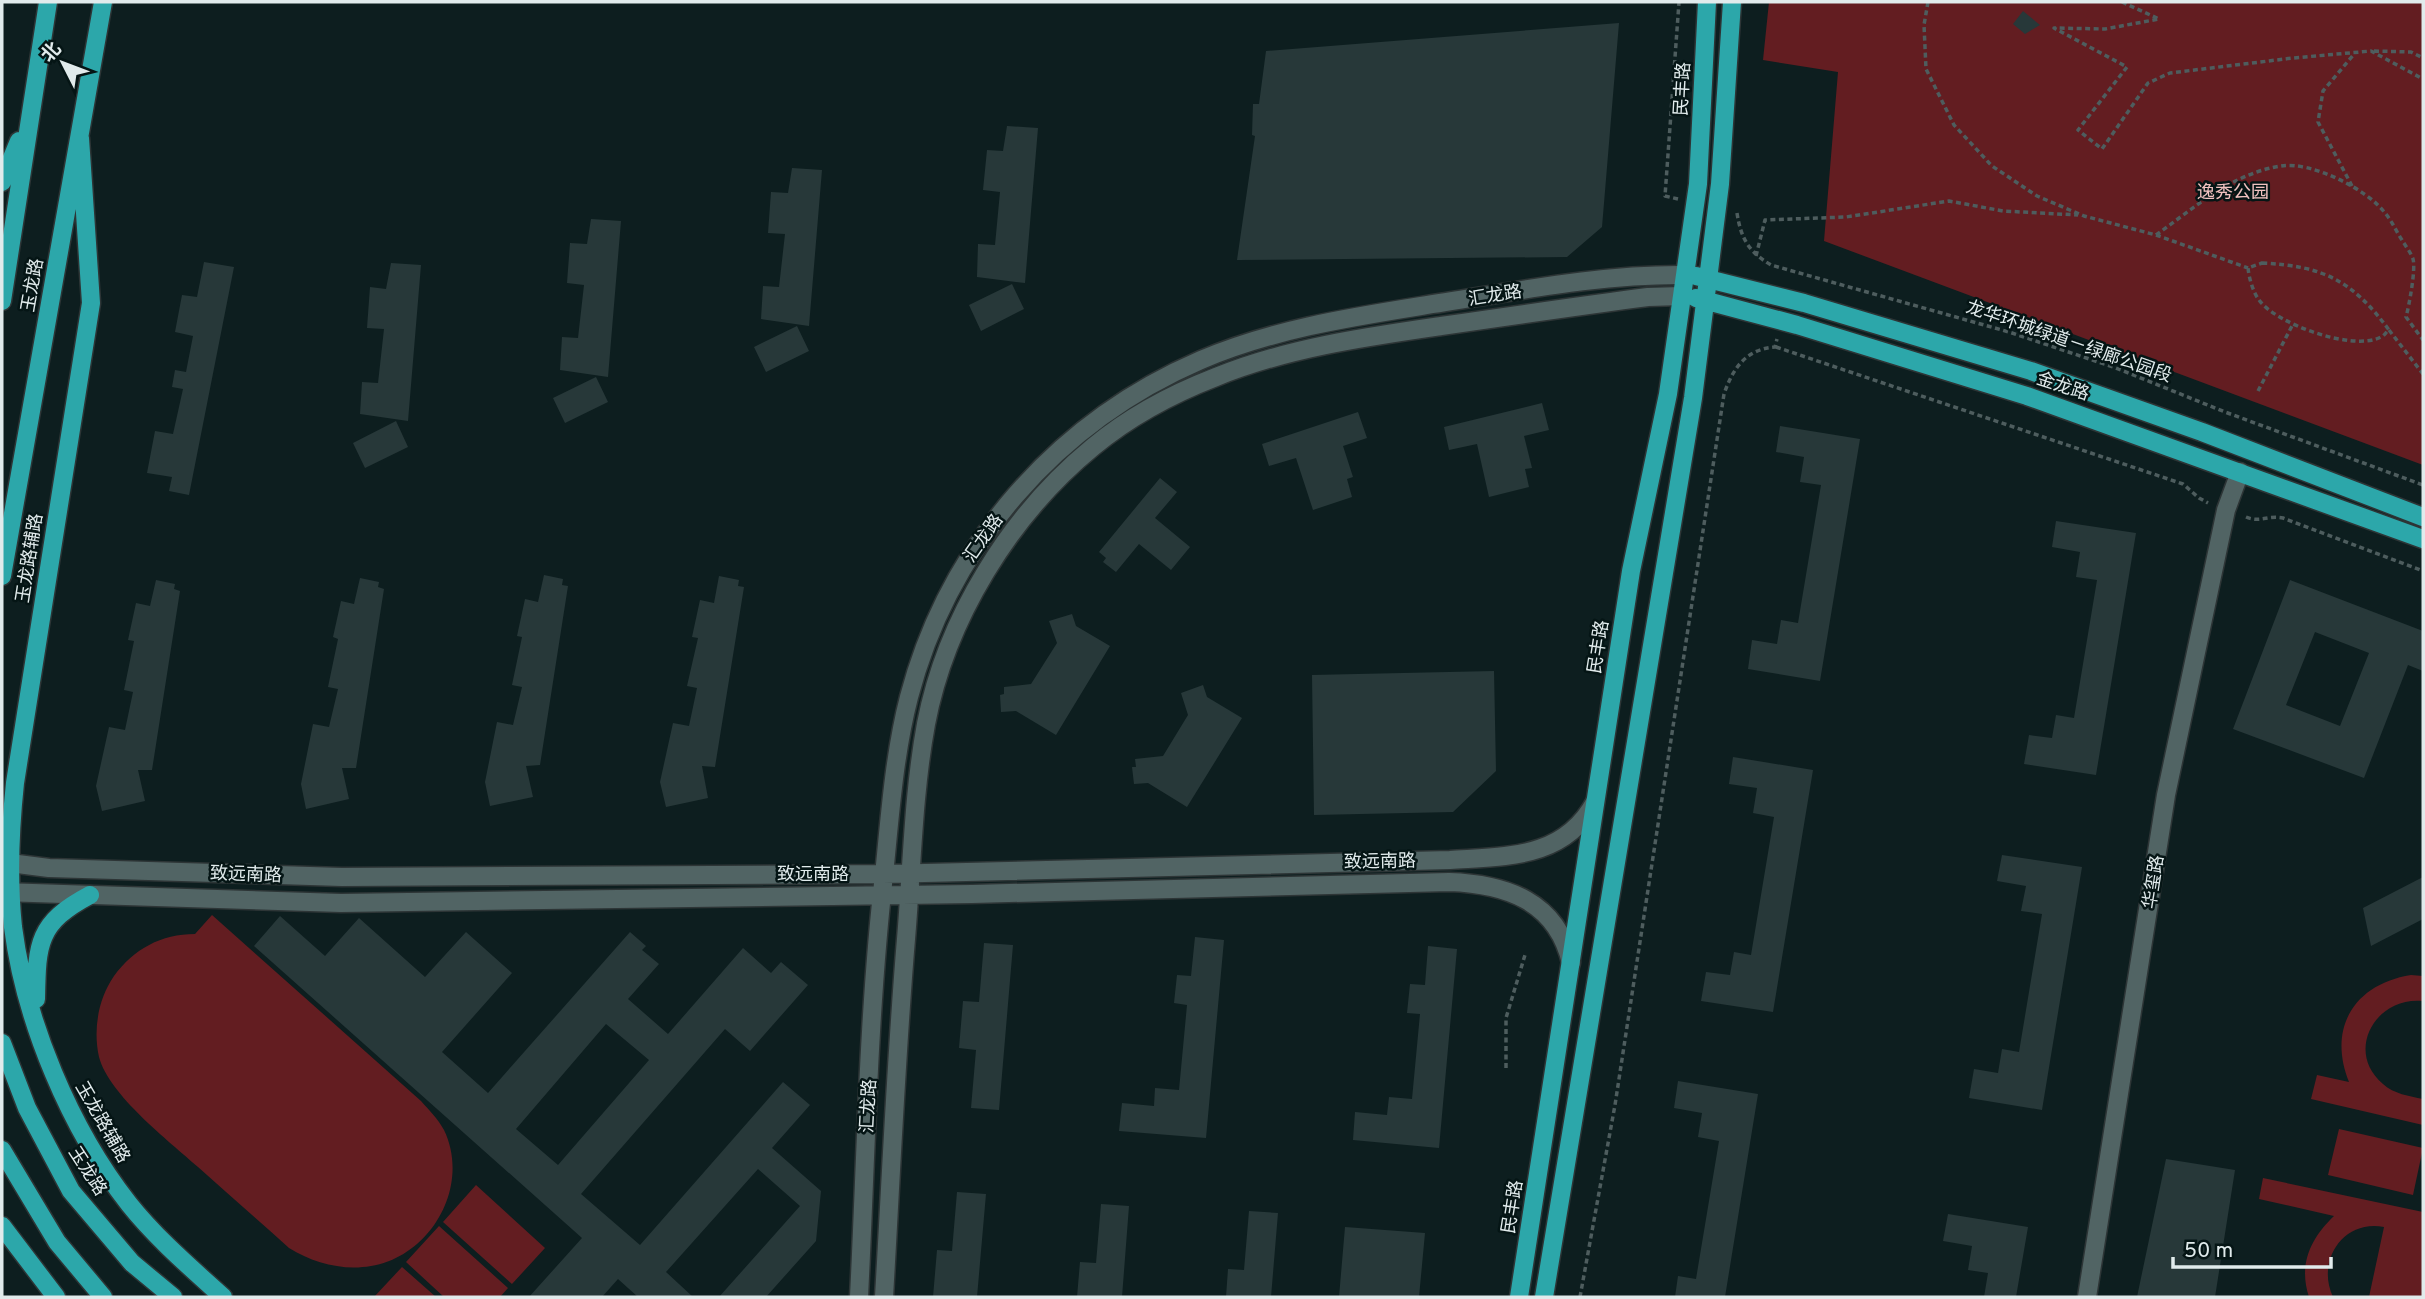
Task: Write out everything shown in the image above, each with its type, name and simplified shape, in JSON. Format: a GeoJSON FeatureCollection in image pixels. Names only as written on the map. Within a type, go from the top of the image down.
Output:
{"type":"FeatureCollection","features":[{"type":"Feature","properties":{"kind":"main road","name":"玉龙路"},"geometry":{"type":"LineString","coordinates":[[2,301],[48,2]]}},
{"type":"Feature","properties":{"kind":"main road","name":"玉龙路"},"geometry":{"type":"LineString","coordinates":[[2,576],[103,2]]}},
{"type":"Feature","properties":{"kind":"main road","name":"民丰路"},"geometry":{"type":"LineString","coordinates":[[1519,1297],[1631,571],[1668,394],[1698,184],[1707,2]]}},
{"type":"Feature","properties":{"kind":"main road"},"geometry":{"type":"LineString","coordinates":[[1544,1297],[1693,398],[1720,184],[1732,2]]}},
{"type":"Feature","properties":{"kind":"main road"},"geometry":{"type":"LineString","coordinates":[[2,182],[30,106]]}},
{"type":"Feature","properties":{"kind":"main road","name":"玉龙路辅路"},"geometry":{"type":"LineString","coordinates":[[79,138],[91,303],[15,783],[6,863],[6,892],[18,956],[35,1020],[61,1093],[92,1152],[130,1205],[223,1297]]}},
{"type":"Feature","properties":{"kind":"main road","name":"金龙路"},"geometry":{"type":"LineString","coordinates":[[1685,275],[1708,278],[1804,303],[2031,371],[2209,434],[2423,517]]}},
{"type":"Feature","properties":{"kind":"main road","name":"金龙路"},"geometry":{"type":"LineString","coordinates":[[1682,296],[1705,299],[2027,396],[2423,539]]}},
{"type":"Feature","properties":{"kind":"main road"},"geometry":{"type":"LineString","coordinates":[[35,1020],[37,955],[44,933],[64,912],[90,895]]}},
{"type":"Feature","properties":{"kind":"main road"},"geometry":{"type":"LineString","coordinates":[[2,942],[18,956]]}},
{"type":"Feature","properties":{"kind":"main road","name":"玉龙路"},"geometry":{"type":"LineString","coordinates":[[2,1043],[27,1108],[71,1191],[132,1263],[173,1297]]}},
{"type":"Feature","properties":{"kind":"main road"},"geometry":{"type":"LineString","coordinates":[[2,1150],[57,1242],[103,1297]]}},
{"type":"Feature","properties":{"kind":"main road"},"geometry":{"type":"LineString","coordinates":[[2,1226],[56,1297]]}},
{"type":"Feature","properties":{"kind":"street","name":"汇龙路"},"geometry":{"type":"LineString","coordinates":[[859,1297],[876,948],[901,733],[909,696],[934,625],[969,555],[993,521],[1053,455],[1084,428],[1118,404],[1162,378],[1249,342],[1340,318],[1613,277],[1685,275]]}},
{"type":"Feature","properties":{"kind":"street","name":"汇龙路"},"geometry":{"type":"LineString","coordinates":[[884,1297],[909,895],[919,771],[926,723],[949,646],[980,583],[1037,502],[1067,470],[1130,421],[1171,397],[1218,376],[1272,359],[1370,337],[1648,297],[1682,296]]}},
{"type":"Feature","properties":{"kind":"street","name":"华玺路"},"geometry":{"type":"LineString","coordinates":[[2087,1297],[2166,795],[2226,510],[2241,472]]}},
{"type":"Feature","properties":{"kind":"street","name":"致远南路"},"geometry":{"type":"LineString","coordinates":[[6,863],[49,868],[342,877],[884,874],[1493,857],[1546,847],[1562,840],[1587,817],[1595,802]]}},
{"type":"Feature","properties":{"kind":"street","name":"致远南路"},"geometry":{"type":"LineString","coordinates":[[6,892],[341,903],[1475,883],[1499,887],[1522,898],[1540,911],[1555,926],[1566,943],[1570,963]]}},
{"type":"Feature","properties":{"kind":"path"},"geometry":{"type":"LineString","coordinates":[[1679,2],[1665,196],[1682,200]]}},
{"type":"Feature","properties":{"kind":"path"},"geometry":{"type":"LineString","coordinates":[[1928,2],[1924,25],[1926,69],[1954,125],[1992,166],[2037,196],[2084,216],[2156,235],[2248,268],[2262,263],[2295,264],[2320,272],[2351,288],[2371,307],[2423,374]]}},
{"type":"Feature","properties":{"kind":"path"},"geometry":{"type":"LineString","coordinates":[[2122,2],[2159,19],[2105,29],[2053,28],[2127,67],[2078,130],[2102,149],[2148,83],[2170,73],[2371,51],[2411,52],[2423,58]]}},
{"type":"Feature","properties":{"kind":"path"},"geometry":{"type":"LineString","coordinates":[[2371,51],[2423,79]]}},
{"type":"Feature","properties":{"kind":"path"},"geometry":{"type":"LineString","coordinates":[[2353,188],[2318,122],[2323,91],[2355,53]]}},
{"type":"Feature","properties":{"kind":"path"},"geometry":{"type":"LineString","coordinates":[[2156,235],[2214,193],[2255,172],[2291,164],[2306,167],[2353,188],[2385,211],[2413,259],[2410,304],[2406,317],[2423,340]]}},
{"type":"Feature","properties":{"kind":"path"},"geometry":{"type":"LineString","coordinates":[[1756,256],[1765,220],[1846,216],[1949,201],[2003,212],[2084,216]]}},
{"type":"Feature","properties":{"kind":"path"},"geometry":{"type":"LineString","coordinates":[[1729,210],[1737,212],[1745,240],[1756,256]]}},
{"type":"Feature","properties":{"kind":"path","name":"龙华环城绿道－绿廊公园段"},"geometry":{"type":"LineString","coordinates":[[1756,256],[1771,265],[1793,272],[2009,332],[2116,368],[2225,412],[2423,485]]}},
{"type":"Feature","properties":{"kind":"path"},"geometry":{"type":"LineString","coordinates":[[2248,268],[2259,300],[2293,324],[2320,335],[2351,341],[2380,338],[2389,330]]}},
{"type":"Feature","properties":{"kind":"path"},"geometry":{"type":"LineString","coordinates":[[2258,391],[2293,324]]}},
{"type":"Feature","properties":{"kind":"path"},"geometry":{"type":"LineString","coordinates":[[1775,346],[1778,334]]}},
{"type":"Feature","properties":{"kind":"path"},"geometry":{"type":"LineString","coordinates":[[1580,1297],[1615,1105],[1724,394],[1732,374],[1745,357],[1762,348],[1775,346],[2183,484],[2199,498],[2210,503]]}},
{"type":"Feature","properties":{"kind":"path"},"geometry":{"type":"LineString","coordinates":[[2246,517],[2256,521],[2274,516],[2423,571]]}},
{"type":"Feature","properties":{"kind":"path"},"geometry":{"type":"LineString","coordinates":[[1506,1068],[1506,1018],[1525,955]]}},
{"type":"Feature","properties":{"kind":"green space","name":"逸秀公园"},"geometry":{"type":"Polygon","coordinates":[[[1769,2],[2423,2],[2423,465],[1824,241],[1838,72],[1763,60],[1769,2]]]}},
{"type":"Feature","properties":{"kind":"green space"},"geometry":{"type":"Polygon","coordinates":[[[212,915],[421,1101],[444,1130],[451,1152],[449,1195],[428,1233],[412,1248],[392,1260],[371,1266],[339,1266],[318,1262],[289,1248],[141,1116],[105,1072],[97,1047],[97,1026],[104,995],[114,976],[139,951],[160,940],[195,934],[212,915]]]}},
{"type":"Feature","properties":{"kind":"green space"},"geometry":{"type":"Polygon","coordinates":[[[2411,975],[2423,976],[2423,1001],[2406,1002],[2391,1007],[2379,1016],[2366,1042],[2366,1056],[2372,1071],[2383,1084],[2402,1094],[2423,1099],[2423,1125],[2311,1099],[2317,1075],[2349,1082],[2343,1062],[2344,1026],[2361,998],[2391,980],[2411,975]]]}},
{"type":"Feature","properties":{"kind":"green space"},"geometry":{"type":"Polygon","coordinates":[[[2339,1129],[2423,1148],[2413,1195],[2328,1175],[2339,1129]]]}},
{"type":"Feature","properties":{"kind":"green space"},"geometry":{"type":"Polygon","coordinates":[[[2263,1178],[2423,1212],[2423,1297],[2369,1297],[2384,1227],[2369,1226],[2356,1229],[2345,1236],[2331,1257],[2328,1270],[2333,1297],[2309,1297],[2305,1274],[2309,1252],[2319,1233],[2334,1216],[2259,1199],[2263,1178]]]}},
{"type":"Feature","properties":{"kind":"green space"},"geometry":{"type":"Polygon","coordinates":[[[476,1185],[545,1248],[512,1284],[443,1222],[476,1185]]]}},
{"type":"Feature","properties":{"kind":"green space"},"geometry":{"type":"Polygon","coordinates":[[[439,1226],[508,1288],[500,1297],[444,1297],[406,1262],[439,1226]]]}},
{"type":"Feature","properties":{"kind":"green space"},"geometry":{"type":"Polygon","coordinates":[[[402,1267],[436,1297],[374,1297],[402,1267]]]}},
{"type":"Feature","properties":{"kind":"building"},"geometry":{"type":"Polygon","coordinates":[[[2023,11],[2040,25],[2025,34],[2013,24],[2023,11]]]}},
{"type":"Feature","properties":{"kind":"building"},"geometry":{"type":"Polygon","coordinates":[[[1619,23],[1602,227],[1567,257],[1237,260],[1255,136],[1252,135],[1253,104],[1259,104],[1266,51],[1619,23]]]}},
{"type":"Feature","properties":{"kind":"building"},"geometry":{"type":"Polygon","coordinates":[[[1007,126],[1038,128],[1025,283],[977,277],[978,244],[995,245],[1000,192],[983,190],[987,150],[1003,151],[1007,126]]]}},
{"type":"Feature","properties":{"kind":"building"},"geometry":{"type":"Polygon","coordinates":[[[792,168],[822,170],[809,326],[761,319],[763,286],[779,287],[785,234],[768,233],[771,192],[788,193],[792,168]]]}},
{"type":"Feature","properties":{"kind":"building"},"geometry":{"type":"Polygon","coordinates":[[[591,219],[621,221],[608,377],[560,370],[562,337],[578,338],[584,285],[567,283],[570,243],[587,244],[591,219]]]}},
{"type":"Feature","properties":{"kind":"building"},"geometry":{"type":"Polygon","coordinates":[[[204,262],[234,267],[189,495],[169,491],[172,477],[147,473],[155,431],[173,434],[183,389],[172,387],[175,370],[186,372],[193,336],[175,332],[182,295],[197,297],[204,262]]]}},
{"type":"Feature","properties":{"kind":"building"},"geometry":{"type":"Polygon","coordinates":[[[391,263],[421,265],[408,421],[360,414],[362,382],[378,383],[384,329],[367,328],[370,287],[386,289],[391,263]]]}},
{"type":"Feature","properties":{"kind":"building"},"geometry":{"type":"Polygon","coordinates":[[[1012,284],[1024,309],[981,331],[969,305],[1012,284]]]}},
{"type":"Feature","properties":{"kind":"building"},"geometry":{"type":"Polygon","coordinates":[[[797,326],[809,351],[766,372],[754,347],[797,326]]]}},
{"type":"Feature","properties":{"kind":"building"},"geometry":{"type":"Polygon","coordinates":[[[596,377],[608,402],[565,423],[553,398],[596,377]]]}},
{"type":"Feature","properties":{"kind":"building"},"geometry":{"type":"Polygon","coordinates":[[[1542,403],[1549,430],[1524,436],[1532,468],[1525,469],[1529,487],[1489,497],[1477,444],[1449,450],[1444,427],[1542,403]]]}},
{"type":"Feature","properties":{"kind":"building"},"geometry":{"type":"Polygon","coordinates":[[[1358,412],[1367,438],[1343,446],[1353,477],[1347,479],[1352,497],[1313,510],[1296,458],[1269,466],[1262,444],[1358,412]]]}},
{"type":"Feature","properties":{"kind":"building"},"geometry":{"type":"Polygon","coordinates":[[[396,421],[408,447],[365,468],[353,443],[396,421]]]}},
{"type":"Feature","properties":{"kind":"building"},"geometry":{"type":"Polygon","coordinates":[[[1780,426],[1860,439],[1820,681],[1748,669],[1752,640],[1777,644],[1781,620],[1798,623],[1821,485],[1800,482],[1804,457],[1776,452],[1780,426]]]}},
{"type":"Feature","properties":{"kind":"building"},"geometry":{"type":"Polygon","coordinates":[[[1160,478],[1177,492],[1155,518],[1190,547],[1171,570],[1139,544],[1116,572],[1103,562],[1106,558],[1099,552],[1160,478]]]}},
{"type":"Feature","properties":{"kind":"building"},"geometry":{"type":"Polygon","coordinates":[[[2056,521],[2136,533],[2096,775],[2024,764],[2029,735],[2052,738],[2056,715],[2074,718],[2097,580],[2076,577],[2080,552],[2052,547],[2056,521]]]}},
{"type":"Feature","properties":{"kind":"building"},"geometry":{"type":"Polygon","coordinates":[[[544,575],[563,579],[562,585],[568,586],[540,765],[526,766],[533,797],[490,806],[485,782],[497,722],[513,725],[522,687],[512,685],[522,637],[517,636],[525,599],[538,602],[544,575]]]}},
{"type":"Feature","properties":{"kind":"building"},"geometry":{"type":"Polygon","coordinates":[[[719,576],[739,580],[738,586],[744,587],[715,767],[702,766],[708,798],[666,807],[660,782],[673,723],[689,726],[697,688],[687,686],[698,638],[692,637],[700,600],[714,603],[719,576]]]}},
{"type":"Feature","properties":{"kind":"building"},"geometry":{"type":"Polygon","coordinates":[[[360,578],[379,582],[378,587],[384,589],[356,768],[342,768],[349,799],[306,809],[301,784],[313,724],[329,727],[338,689],[328,687],[338,639],[333,637],[341,601],[354,604],[360,578]]]}},
{"type":"Feature","properties":{"kind":"building"},"geometry":{"type":"Polygon","coordinates":[[[156,580],[175,584],[174,589],[180,591],[152,770],[138,770],[145,801],[102,811],[96,786],[109,727],[125,730],[133,692],[124,690],[134,641],[128,640],[136,603],[150,606],[156,580]]]}},
{"type":"Feature","properties":{"kind":"building"},"geometry":{"type":"Polygon","coordinates":[[[2290,580],[2423,631],[2423,671],[2408,665],[2364,778],[2233,729],[2290,580]],[[2315,632],[2286,705],[2340,726],[2369,653],[2315,632]]]}},
{"type":"Feature","properties":{"kind":"building"},"geometry":{"type":"Polygon","coordinates":[[[1072,614],[1076,626],[1110,646],[1056,735],[1016,711],[1001,712],[1000,695],[1004,694],[1004,687],[1031,684],[1057,643],[1049,621],[1072,614]]]}},
{"type":"Feature","properties":{"kind":"building"},"geometry":{"type":"Polygon","coordinates":[[[1494,671],[1496,771],[1453,812],[1314,815],[1312,675],[1494,671]]]}},
{"type":"Feature","properties":{"kind":"building"},"geometry":{"type":"Polygon","coordinates":[[[1203,685],[1207,697],[1242,718],[1187,807],[1148,783],[1134,784],[1132,767],[1136,767],[1135,759],[1163,756],[1188,715],[1181,693],[1203,685]]]}},
{"type":"Feature","properties":{"kind":"building"},"geometry":{"type":"Polygon","coordinates":[[[1733,757],[1813,770],[1773,1012],[1701,1001],[1706,972],[1730,975],[1734,952],[1751,955],[1774,817],[1753,813],[1757,788],[1729,784],[1733,757]]]}},
{"type":"Feature","properties":{"kind":"building"},"geometry":{"type":"Polygon","coordinates":[[[2002,855],[2082,867],[2042,1110],[1969,1098],[1974,1069],[1998,1073],[2002,1049],[2019,1052],[2042,914],[2021,911],[2026,886],[1997,881],[2002,855]]]}},
{"type":"Feature","properties":{"kind":"building"},"geometry":{"type":"Polygon","coordinates":[[[2423,877],[2423,919],[2371,946],[2363,908],[2423,877]]]}},
{"type":"Feature","properties":{"kind":"building"},"geometry":{"type":"Polygon","coordinates":[[[280,916],[325,956],[359,918],[425,977],[466,932],[512,973],[442,1052],[488,1093],[630,932],[646,946],[642,950],[659,964],[628,999],[668,1034],[743,948],[771,973],[781,962],[808,985],[750,1051],[725,1029],[581,1194],[640,1245],[783,1082],[810,1105],[772,1148],[821,1191],[816,1241],[766,1297],[719,1297],[800,1206],[758,1169],[666,1272],[693,1297],[638,1297],[618,1279],[602,1297],[529,1297],[582,1238],[254,946],[280,916]],[[606,1024],[516,1129],[558,1165],[649,1060],[606,1024]]]}},
{"type":"Feature","properties":{"kind":"building"},"geometry":{"type":"Polygon","coordinates":[[[1195,937],[1224,940],[1206,1138],[1119,1131],[1122,1103],[1154,1106],[1155,1088],[1179,1090],[1187,1005],[1174,1003],[1177,975],[1191,976],[1195,937]]]}},
{"type":"Feature","properties":{"kind":"building"},"geometry":{"type":"Polygon","coordinates":[[[984,943],[1013,945],[999,1110],[971,1108],[976,1050],[959,1048],[963,1001],[979,1002],[984,943]]]}},
{"type":"Feature","properties":{"kind":"building"},"geometry":{"type":"Polygon","coordinates":[[[1428,946],[1457,949],[1439,1148],[1353,1140],[1355,1112],[1387,1115],[1389,1097],[1412,1099],[1420,1014],[1407,1013],[1410,984],[1425,985],[1428,946]]]}},
{"type":"Feature","properties":{"kind":"building"},"geometry":{"type":"Polygon","coordinates":[[[1678,1081],[1758,1094],[1725,1297],[1675,1297],[1678,1276],[1696,1279],[1719,1141],[1698,1137],[1702,1113],[1674,1108],[1678,1081]]]}},
{"type":"Feature","properties":{"kind":"building"},"geometry":{"type":"Polygon","coordinates":[[[2166,1159],[2235,1170],[2215,1297],[2137,1297],[2166,1159]]]}},
{"type":"Feature","properties":{"kind":"building"},"geometry":{"type":"Polygon","coordinates":[[[957,1192],[986,1194],[977,1297],[933,1297],[937,1250],[952,1251],[957,1192]]]}},
{"type":"Feature","properties":{"kind":"building"},"geometry":{"type":"Polygon","coordinates":[[[1101,1204],[1129,1206],[1122,1297],[1077,1297],[1080,1262],[1096,1263],[1101,1204]]]}},
{"type":"Feature","properties":{"kind":"building"},"geometry":{"type":"Polygon","coordinates":[[[1249,1211],[1278,1213],[1271,1297],[1226,1297],[1228,1269],[1244,1270],[1249,1211]]]}},
{"type":"Feature","properties":{"kind":"building"},"geometry":{"type":"Polygon","coordinates":[[[1948,1214],[2028,1227],[2016,1297],[1984,1297],[1988,1273],[1968,1270],[1972,1246],[1943,1241],[1948,1214]]]}},
{"type":"Feature","properties":{"kind":"building"},"geometry":{"type":"Polygon","coordinates":[[[1345,1227],[1425,1233],[1419,1297],[1339,1297],[1345,1227]]]}}]}
